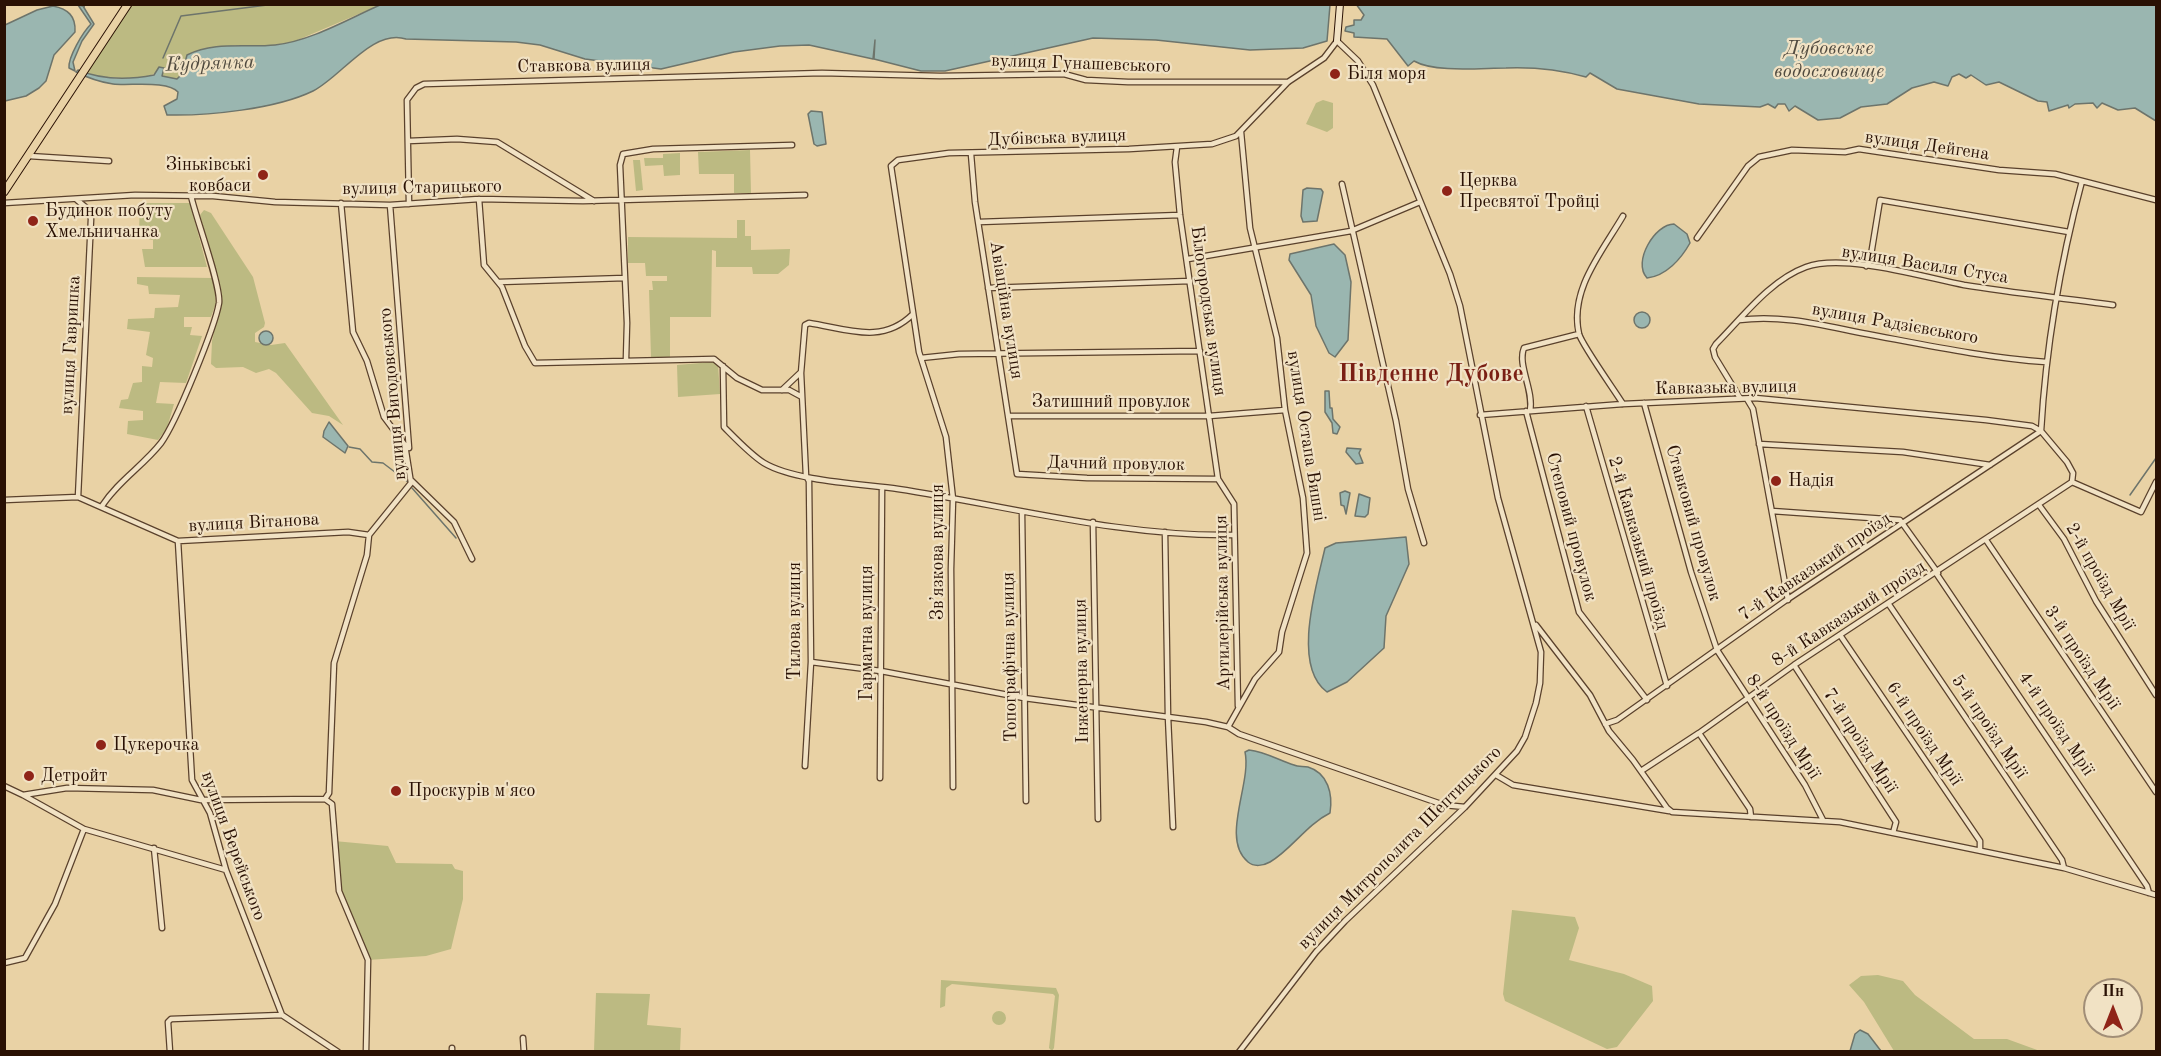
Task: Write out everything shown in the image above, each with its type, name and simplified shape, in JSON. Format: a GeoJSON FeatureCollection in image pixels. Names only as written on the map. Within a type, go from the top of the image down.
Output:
{"type":"FeatureCollection","features":[{"type":"Feature","properties":{"kind":"main road"},"geometry":{"type":"LineString","coordinates":[[4,192],[128,4]]}},
{"type":"Feature","properties":{"kind":"street"},"geometry":{"type":"LineString","coordinates":[[1337,41],[1340,4]]}},
{"type":"Feature","properties":{"kind":"street","name":"Дубівська вулиця"},"geometry":{"type":"LineString","coordinates":[[915,323],[891,166],[898,160],[949,153],[1177,147],[1212,144],[1240,132],[1288,82],[1324,58],[1337,41]]}},
{"type":"Feature","properties":{"kind":"street","name":"вулиця Митрополита Шептицького"},"geometry":{"type":"LineString","coordinates":[[1239,1052],[1316,952],[1345,921],[1465,807],[1517,752],[1525,737],[1540,683],[1541,652],[1498,498],[1460,306],[1450,274],[1373,85],[1358,61],[1337,41]]}},
{"type":"Feature","properties":{"kind":"street","name":"вулиця Гунашевського"},"geometry":{"type":"LineString","coordinates":[[873,73],[940,76],[1064,74],[1086,80],[1128,82],[1288,82]]}},
{"type":"Feature","properties":{"kind":"street","name":"Ставкова вулиця"},"geometry":{"type":"LineString","coordinates":[[410,204],[407,100],[416,88],[424,84],[873,73]]}},
{"type":"Feature","properties":{"kind":"street","name":"вулиця Остапа Вишні"},"geometry":{"type":"LineString","coordinates":[[1228,727],[1238,706],[1256,679],[1279,652],[1282,632],[1307,554],[1303,498],[1285,410],[1277,338],[1254,249],[1246,199],[1240,132]]}},
{"type":"Feature","properties":{"kind":"street"},"geometry":{"type":"LineString","coordinates":[[408,141],[457,139],[497,142],[594,201]]}},
{"type":"Feature","properties":{"kind":"street"},"geometry":{"type":"LineString","coordinates":[[626,359],[623,200],[620,165],[624,154],[653,149],[792,145]]}},
{"type":"Feature","properties":{"kind":"street","name":"Білогородська вулиця"},"geometry":{"type":"LineString","coordinates":[[1177,147],[1175,162],[1180,215],[1218,479]]}},
{"type":"Feature","properties":{"kind":"street","name":"вулиця Дейгена"},"geometry":{"type":"LineString","coordinates":[[1697,238],[1750,163],[1765,154],[1792,150],[1845,152],[1859,149],[1999,170],[2055,174],[2157,200]]}},
{"type":"Feature","properties":{"kind":"street","name":"Авіаційна вулиця"},"geometry":{"type":"LineString","coordinates":[[971,154],[1014,471]]}},
{"type":"Feature","properties":{"kind":"street"},"geometry":{"type":"LineString","coordinates":[[29,156],[109,160]]}},
{"type":"Feature","properties":{"kind":"street"},"geometry":{"type":"LineString","coordinates":[[2082,181],[2055,297],[2046,362],[2041,431],[2053,442],[2067,462],[2073,473],[2072,482],[2141,512],[2157,482]]}},
{"type":"Feature","properties":{"kind":"street"},"geometry":{"type":"LineString","coordinates":[[1342,184],[1351,231],[1374,321],[1408,489],[1424,543]]}},
{"type":"Feature","properties":{"kind":"street"},"geometry":{"type":"LineString","coordinates":[[583,201],[584,194]]}},
{"type":"Feature","properties":{"kind":"street","name":"вулиця Старицького"},"geometry":{"type":"LineString","coordinates":[[4,203],[135,195],[390,206],[479,199],[594,201],[805,195]]}},
{"type":"Feature","properties":{"kind":"street"},"geometry":{"type":"LineString","coordinates":[[102,506],[116,486],[157,448],[170,430],[219,302],[214,275],[191,196]]}},
{"type":"Feature","properties":{"kind":"street"},"geometry":{"type":"LineString","coordinates":[[479,199],[481,255],[486,271],[498,282],[531,359],[535,363],[626,359],[648,361],[714,359],[737,378],[762,390],[795,392],[803,398]]}},
{"type":"Feature","properties":{"kind":"street","name":"вулиця Гавришка"},"geometry":{"type":"LineString","coordinates":[[77,200],[89,210],[91,219],[78,497]]}},
{"type":"Feature","properties":{"kind":"street"},"geometry":{"type":"LineString","coordinates":[[1866,266],[1870,261],[1880,200],[2069,232]]}},
{"type":"Feature","properties":{"kind":"street"},"geometry":{"type":"LineString","coordinates":[[1188,260],[1351,231],[1420,202]]}},
{"type":"Feature","properties":{"kind":"street"},"geometry":{"type":"LineString","coordinates":[[325,799],[329,793],[334,663],[367,555],[369,535],[411,483],[408,455],[401,439],[384,417],[367,361],[351,326],[341,203]]}},
{"type":"Feature","properties":{"kind":"street","name":"вулиця Вигодовського"},"geometry":{"type":"LineString","coordinates":[[390,206],[411,483],[454,522],[472,559]]}},
{"type":"Feature","properties":{"kind":"street"},"geometry":{"type":"LineString","coordinates":[[979,222],[1180,215]]}},
{"type":"Feature","properties":{"kind":"street"},"geometry":{"type":"LineString","coordinates":[[1623,216],[1581,290],[1577,303],[1579,334],[1623,404]]}},
{"type":"Feature","properties":{"kind":"street","name":"вулиця Василя Стуса"},"geometry":{"type":"LineString","coordinates":[[1740,398],[1713,349],[1768,292],[1804,268],[1824,263],[1866,266],[1963,284],[2113,305]]}},
{"type":"Feature","properties":{"kind":"street"},"geometry":{"type":"LineString","coordinates":[[498,282],[625,278]]}},
{"type":"Feature","properties":{"kind":"street"},"geometry":{"type":"LineString","coordinates":[[988,288],[1190,281]]}},
{"type":"Feature","properties":{"kind":"street","name":"Тилова вулиця"},"geometry":{"type":"LineString","coordinates":[[805,766],[811,662],[809,481],[806,476],[802,431],[804,408],[801,373],[804,326],[809,323],[867,333],[899,327],[913,314]]}},
{"type":"Feature","properties":{"kind":"street","name":"вулиця Радзієвського"},"geometry":{"type":"LineString","coordinates":[[1739,320],[1761,317],[1805,322],[1983,354],[2046,362]]}},
{"type":"Feature","properties":{"kind":"street","name":"Звʼязкова вулиця"},"geometry":{"type":"LineString","coordinates":[[915,323],[921,358],[946,437],[953,499],[953,787]]}},
{"type":"Feature","properties":{"kind":"street","name":"Степовий провулок"},"geometry":{"type":"LineString","coordinates":[[1579,334],[1524,348],[1522,360],[1531,392],[1528,411],[1579,612],[1647,700]]}},
{"type":"Feature","properties":{"kind":"street"},"geometry":{"type":"LineString","coordinates":[[921,358],[999,352],[1200,351]]}},
{"type":"Feature","properties":{"kind":"street"},"geometry":{"type":"LineString","coordinates":[[723,366],[724,427],[765,464],[806,476],[953,499],[1022,513],[1165,532],[1234,535]]}},
{"type":"Feature","properties":{"kind":"street"},"geometry":{"type":"LineString","coordinates":[[782,390],[801,373]]}},
{"type":"Feature","properties":{"kind":"street","name":"Кавказька вулиця"},"geometry":{"type":"LineString","coordinates":[[1480,415],[1623,404],[1740,398],[1789,399],[1900,413],[1986,420],[2032,426],[2041,431]]}},
{"type":"Feature","properties":{"kind":"street"},"geometry":{"type":"LineString","coordinates":[[1747,399],[1753,409],[1788,600]]}},
{"type":"Feature","properties":{"kind":"street","name":"Ставковий провулок"},"geometry":{"type":"LineString","coordinates":[[1644,403],[1691,572],[1717,650]]}},
{"type":"Feature","properties":{"kind":"street","name":"2-й Кавказький проїзд"},"geometry":{"type":"LineString","coordinates":[[1586,406],[1667,686]]}},
{"type":"Feature","properties":{"kind":"street","name":"Затишний провулок"},"geometry":{"type":"LineString","coordinates":[[1008,416],[1209,416],[1285,410]]}},
{"type":"Feature","properties":{"kind":"street","name":"7-й Кавказький проїзд"},"geometry":{"type":"LineString","coordinates":[[1605,724],[1617,720],[1647,700],[1788,600],[2041,431]]}},
{"type":"Feature","properties":{"kind":"street"},"geometry":{"type":"LineString","coordinates":[[401,439],[405,441],[408,437]]}},
{"type":"Feature","properties":{"kind":"street"},"geometry":{"type":"LineString","coordinates":[[1759,444],[1814,445],[1903,452],[1990,465]]}},
{"type":"Feature","properties":{"kind":"street","name":"Дачний провулок"},"geometry":{"type":"LineString","coordinates":[[1014,471],[1022,476],[1218,479]]}},
{"type":"Feature","properties":{"kind":"street","name":"Артилерійська вулиця"},"geometry":{"type":"LineString","coordinates":[[1218,479],[1233,499],[1238,706]]}},
{"type":"Feature","properties":{"kind":"street","name":"8-й Кавказький проїзд"},"geometry":{"type":"LineString","coordinates":[[1641,771],[1794,665],[2072,482]]}},
{"type":"Feature","properties":{"kind":"street","name":"Гарматна вулиця"},"geometry":{"type":"LineString","coordinates":[[880,778],[882,487]]}},
{"type":"Feature","properties":{"kind":"street","name":"вулиця Вітанова"},"geometry":{"type":"LineString","coordinates":[[4,500],[78,497],[178,541],[348,532],[369,535]]}},
{"type":"Feature","properties":{"kind":"street","name":"2-й проїзд Мрії"},"geometry":{"type":"LineString","coordinates":[[2039,505],[2064,539],[2096,601],[2157,695]]}},
{"type":"Feature","properties":{"kind":"street"},"geometry":{"type":"LineString","coordinates":[[1772,511],[1890,519],[1905,523]]}},
{"type":"Feature","properties":{"kind":"street","name":"Топографічна вулиця"},"geometry":{"type":"LineString","coordinates":[[1022,513],[1026,801]]}},
{"type":"Feature","properties":{"kind":"street","name":"Інженерна вулиця"},"geometry":{"type":"LineString","coordinates":[[1093,522],[1098,819]]}},
{"type":"Feature","properties":{"kind":"street","name":"4-й проїзд Мрії"},"geometry":{"type":"LineString","coordinates":[[1905,523],[2094,805],[2147,886],[2149,893]]}},
{"type":"Feature","properties":{"kind":"street"},"geometry":{"type":"LineString","coordinates":[[1165,532],[1168,717],[1173,827]]}},
{"type":"Feature","properties":{"kind":"street","name":"3-й проїзд Мрії"},"geometry":{"type":"LineString","coordinates":[[1986,540],[2157,792]]}},
{"type":"Feature","properties":{"kind":"street","name":"вулиця Верейського"},"geometry":{"type":"LineString","coordinates":[[178,541],[192,780],[210,813],[226,870],[282,1015]]}},
{"type":"Feature","properties":{"kind":"street","name":"5-й проїзд Мрії"},"geometry":{"type":"LineString","coordinates":[[1888,603],[2065,864],[2064,868]]}},
{"type":"Feature","properties":{"kind":"street"},"geometry":{"type":"LineString","coordinates":[[1531,618],[1590,695],[1605,724],[1672,812]]}},
{"type":"Feature","properties":{"kind":"street","name":"6-й проїзд Мрії"},"geometry":{"type":"LineString","coordinates":[[1840,635],[1980,841],[1980,850]]}},
{"type":"Feature","properties":{"kind":"street","name":"8-й проїзд Мрії"},"geometry":{"type":"LineString","coordinates":[[1717,650],[1804,785],[1823,820]]}},
{"type":"Feature","properties":{"kind":"street"},"geometry":{"type":"LineString","coordinates":[[811,662],[881,671],[1024,698],[1228,727],[1239,734],[1436,802],[1465,807]]}},
{"type":"Feature","properties":{"kind":"street","name":"7-й проїзд Мрії"},"geometry":{"type":"LineString","coordinates":[[1794,665],[1896,822],[1893,833]]}},
{"type":"Feature","properties":{"kind":"street"},"geometry":{"type":"LineString","coordinates":[[1699,733],[1750,809],[1751,817]]}},
{"type":"Feature","properties":{"kind":"street"},"geometry":{"type":"LineString","coordinates":[[1496,775],[1513,785],[1672,812],[1823,820],[2064,868],[2157,895]]}},
{"type":"Feature","properties":{"kind":"street"},"geometry":{"type":"LineString","coordinates":[[4,786],[84,829],[226,870]]}},
{"type":"Feature","properties":{"kind":"street"},"geometry":{"type":"LineString","coordinates":[[23,795],[78,788],[153,790],[201,800],[325,799],[332,804],[339,891],[368,960],[366,1052]]}},
{"type":"Feature","properties":{"kind":"street"},"geometry":{"type":"LineString","coordinates":[[4,963],[25,958],[55,904],[84,829]]}},
{"type":"Feature","properties":{"kind":"street"},"geometry":{"type":"LineString","coordinates":[[154,848],[162,928]]}},
{"type":"Feature","properties":{"kind":"street"},"geometry":{"type":"LineString","coordinates":[[170,1052],[168,1022],[171,1019],[282,1015],[338,1052]]}},
{"type":"Feature","properties":{"kind":"street"},"geometry":{"type":"LineString","coordinates":[[523,1038],[524,1052]]}},
{"type":"Feature","properties":{"kind":"shaded area"},"geometry":{"type":"Polygon","coordinates":[[[131,5],[380,5],[293,42],[274,45],[235,45],[184,61],[182,74],[177,79],[164,77],[157,71],[145,77],[135,78],[86,73],[131,5]]]}},
{"type":"Feature","properties":{"kind":"shaded area"},"geometry":{"type":"Polygon","coordinates":[[[1323,100],[1333,103],[1333,128],[1327,132],[1306,124],[1316,103],[1323,100]]]}},
{"type":"Feature","properties":{"kind":"shaded area"},"geometry":{"type":"Polygon","coordinates":[[[750,150],[751,193],[734,193],[734,174],[699,174],[698,152],[750,150]]]}},
{"type":"Feature","properties":{"kind":"shaded area"},"geometry":{"type":"Polygon","coordinates":[[[680,153],[680,175],[664,176],[663,165],[645,166],[644,158],[663,158],[663,154],[680,153]]]}},
{"type":"Feature","properties":{"kind":"shaded area"},"geometry":{"type":"Polygon","coordinates":[[[633,160],[640,160],[643,190],[636,191],[633,160]]]}},
{"type":"Feature","properties":{"kind":"shaded area"},"geometry":{"type":"Polygon","coordinates":[[[140,203],[190,203],[207,267],[145,267],[142,249],[153,249],[153,240],[148,239],[147,231],[139,231],[140,203]]]}},
{"type":"Feature","properties":{"kind":"shaded area"},"geometry":{"type":"Polygon","coordinates":[[[204,210],[211,213],[253,277],[265,323],[264,327],[255,333],[255,342],[271,345],[285,343],[343,425],[329,416],[312,413],[276,373],[269,369],[256,373],[243,367],[216,368],[211,364],[212,341],[222,296],[200,215],[204,210]]]}},
{"type":"Feature","properties":{"kind":"shaded area"},"geometry":{"type":"Polygon","coordinates":[[[737,220],[745,220],[745,236],[751,236],[751,250],[790,249],[789,265],[778,274],[753,274],[752,267],[716,267],[716,251],[712,250],[711,317],[670,317],[670,357],[651,357],[649,290],[653,290],[652,281],[667,281],[667,276],[646,276],[645,263],[628,263],[628,237],[737,238],[737,220]]]}},
{"type":"Feature","properties":{"kind":"shaded area"},"geometry":{"type":"Polygon","coordinates":[[[137,277],[213,278],[216,303],[211,317],[184,317],[184,327],[192,327],[190,335],[202,336],[186,383],[160,382],[156,403],[174,404],[167,428],[158,440],[127,434],[128,421],[143,420],[143,411],[119,408],[121,400],[128,399],[133,383],[142,382],[142,366],[152,367],[153,358],[146,355],[150,332],[127,329],[128,319],[154,318],[155,308],[178,307],[180,295],[149,294],[148,286],[137,284],[137,277]]]}},
{"type":"Feature","properties":{"kind":"shaded area"},"geometry":{"type":"Polygon","coordinates":[[[712,362],[718,364],[720,394],[678,397],[677,365],[712,362]]]}},
{"type":"Feature","properties":{"kind":"shaded area"},"geometry":{"type":"Polygon","coordinates":[[[334,841],[388,846],[396,863],[452,864],[455,869],[463,871],[463,899],[451,949],[426,956],[368,960],[339,891],[334,841]]]}},
{"type":"Feature","properties":{"kind":"shaded area"},"geometry":{"type":"Polygon","coordinates":[[[1512,910],[1575,917],[1579,928],[1569,960],[1624,974],[1652,986],[1653,1001],[1617,1047],[1607,1049],[1505,1001],[1503,994],[1512,910]]]}},
{"type":"Feature","properties":{"kind":"shaded area"},"geometry":{"type":"Polygon","coordinates":[[[1878,975],[1903,981],[1915,995],[1974,1039],[2007,1039],[2040,1051],[1894,1051],[1864,1002],[1849,985],[1861,976],[1878,975]]]}},
{"type":"Feature","properties":{"kind":"shaded area"},"geometry":{"type":"Polygon","coordinates":[[[941,980],[1056,988],[1059,995],[1054,1048],[1052,1051],[1049,1048],[1055,996],[1053,994],[952,984],[946,988],[945,1006],[940,1008],[941,980]]]}},
{"type":"Feature","properties":{"kind":"shaded area"},"geometry":{"type":"Polygon","coordinates":[[[596,993],[650,994],[647,1025],[681,1028],[680,1051],[594,1051],[596,993]]]}},
{"type":"Feature","properties":{"kind":"shaded area"},"geometry":{"type":"Polygon","coordinates":[[[999,1011],[1004,1013],[1006,1018],[1004,1023],[999,1025],[994,1023],[992,1018],[994,1013],[999,1011]]]}},
{"type":"Feature","properties":{"kind":"water","name":"Дубовське водосховище"},"geometry":{"type":"Polygon","coordinates":[[[1356,4],[2156,5],[2156,121],[2135,108],[2118,110],[2102,103],[2097,108],[2093,103],[2075,104],[2069,108],[2068,105],[2049,111],[2047,102],[2038,101],[1999,82],[1986,85],[1971,75],[1966,78],[1959,74],[1952,77],[1948,86],[1934,82],[1912,88],[1887,104],[1861,107],[1840,118],[1818,120],[1795,106],[1789,111],[1785,104],[1778,104],[1775,108],[1768,104],[1760,107],[1699,104],[1617,89],[1590,73],[1586,77],[1567,72],[1536,69],[1446,68],[1423,65],[1414,61],[1408,66],[1387,39],[1354,37],[1354,33],[1345,31],[1346,27],[1354,25],[1354,20],[1361,20],[1364,15],[1356,4]]]}},
{"type":"Feature","properties":{"kind":"water"},"geometry":{"type":"Polygon","coordinates":[[[78,5],[83,6],[94,24],[82,41],[73,62],[75,71],[69,68],[73,51],[91,24],[78,5]]]}},
{"type":"Feature","properties":{"kind":"water","name":"Кудрянка"},"geometry":{"type":"Polygon","coordinates":[[[380,5],[1330,5],[1327,41],[1303,48],[1250,50],[1156,40],[1093,38],[945,71],[921,71],[874,59],[875,40],[873,59],[809,45],[780,46],[734,52],[661,69],[585,59],[540,45],[516,42],[394,38],[369,47],[324,84],[298,97],[261,107],[202,114],[167,115],[164,106],[177,99],[178,92],[173,88],[108,83],[76,72],[78,70],[106,77],[135,78],[154,75],[159,67],[164,68],[162,76],[177,79],[182,74],[187,55],[220,46],[264,46],[289,43],[316,34],[380,5]]]}},
{"type":"Feature","properties":{"kind":"water"},"geometry":{"type":"Polygon","coordinates":[[[53,6],[70,14],[75,32],[54,55],[46,81],[39,88],[26,96],[5,101],[5,25],[37,10],[53,6]]]}},
{"type":"Feature","properties":{"kind":"water"},"geometry":{"type":"Polygon","coordinates":[[[811,111],[822,112],[826,144],[817,146],[814,144],[808,114],[811,111]]]}},
{"type":"Feature","properties":{"kind":"water"},"geometry":{"type":"Polygon","coordinates":[[[1321,189],[1323,192],[1317,221],[1303,222],[1301,216],[1303,190],[1321,189]]]}},
{"type":"Feature","properties":{"kind":"water"},"geometry":{"type":"Polygon","coordinates":[[[1674,224],[1687,234],[1690,243],[1672,266],[1654,277],[1647,278],[1642,263],[1648,245],[1660,230],[1674,224]]]}},
{"type":"Feature","properties":{"kind":"water"},"geometry":{"type":"Polygon","coordinates":[[[1334,244],[1345,255],[1351,282],[1348,340],[1335,357],[1329,353],[1316,326],[1311,295],[1289,260],[1290,254],[1334,244]]]}},
{"type":"Feature","properties":{"kind":"water"},"geometry":{"type":"Polygon","coordinates":[[[1642,312],[1648,314],[1650,320],[1648,326],[1642,328],[1636,326],[1634,320],[1636,314],[1642,312]]]}},
{"type":"Feature","properties":{"kind":"water"},"geometry":{"type":"Polygon","coordinates":[[[263,331],[269,331],[273,338],[269,345],[263,345],[259,341],[259,335],[263,331]]]}},
{"type":"Feature","properties":{"kind":"water"},"geometry":{"type":"Polygon","coordinates":[[[1325,391],[1329,391],[1333,419],[1340,427],[1337,434],[1333,433],[1332,423],[1325,412],[1325,391]]]}},
{"type":"Feature","properties":{"kind":"water"},"geometry":{"type":"Polygon","coordinates":[[[329,422],[348,446],[345,453],[323,437],[329,422]]]}},
{"type":"Feature","properties":{"kind":"water"},"geometry":{"type":"Polygon","coordinates":[[[1347,448],[1361,449],[1359,453],[1363,463],[1356,464],[1346,452],[1347,448]]]}},
{"type":"Feature","properties":{"kind":"water"},"geometry":{"type":"Polygon","coordinates":[[[1345,491],[1350,493],[1346,514],[1344,506],[1341,505],[1340,493],[1345,491]]]}},
{"type":"Feature","properties":{"kind":"water"},"geometry":{"type":"Polygon","coordinates":[[[1359,494],[1370,498],[1368,514],[1365,517],[1355,516],[1359,494]]]}},
{"type":"Feature","properties":{"kind":"water"},"geometry":{"type":"Polygon","coordinates":[[[1406,537],[1409,564],[1386,616],[1384,648],[1347,682],[1327,692],[1316,680],[1310,664],[1308,645],[1309,624],[1325,548],[1336,543],[1406,537]]]}},
{"type":"Feature","properties":{"kind":"water"},"geometry":{"type":"Polygon","coordinates":[[[1249,750],[1315,770],[1325,779],[1331,799],[1330,813],[1321,818],[1278,857],[1259,865],[1248,862],[1240,852],[1237,839],[1246,765],[1245,752],[1249,750]]]}},
{"type":"Feature","properties":{"kind":"water"},"geometry":{"type":"Polygon","coordinates":[[[1860,1030],[1868,1034],[1881,1051],[1850,1051],[1855,1034],[1860,1030]]]}},
{"type":"Feature","properties":{"kind":"waterway","name":"Кудрянка"},"geometry":{"type":"LineString","coordinates":[[163,58],[181,16],[275,4]]}},
{"type":"Feature","properties":{"kind":"waterway"},"geometry":{"type":"LineString","coordinates":[[349,447],[360,449],[372,462],[383,463],[408,482]]}},
{"type":"Feature","properties":{"kind":"waterway"},"geometry":{"type":"LineString","coordinates":[[2130,495],[2156,458]]}},
{"type":"Feature","properties":{"kind":"waterway"},"geometry":{"type":"LineString","coordinates":[[412,488],[456,538]]}},
{"type":"Feature","properties":{"kind":"place","name":"Біля моря"},"geometry":{"type":"Point","coordinates":[1335,74]}},
{"type":"Feature","properties":{"kind":"place","name":"Зіньківські ковбаси"},"geometry":{"type":"Point","coordinates":[263,175]}},
{"type":"Feature","properties":{"kind":"place","name":"Церква Пресвятої Тройці"},"geometry":{"type":"Point","coordinates":[1447,191]}},
{"type":"Feature","properties":{"kind":"place","name":"Будинок побуту Хмельничанка"},"geometry":{"type":"Point","coordinates":[33,221]}},
{"type":"Feature","properties":{"kind":"place","name":"Надія"},"geometry":{"type":"Point","coordinates":[1776,481]}},
{"type":"Feature","properties":{"kind":"place","name":"Цукерочка"},"geometry":{"type":"Point","coordinates":[101,745]}},
{"type":"Feature","properties":{"kind":"place","name":"Детройт"},"geometry":{"type":"Point","coordinates":[29,776]}},
{"type":"Feature","properties":{"kind":"place","name":"Проскурів м'ясо"},"geometry":{"type":"Point","coordinates":[396,791]}},
{"type":"Feature","properties":{"kind":"district","name":"Південне Дубове"},"geometry":{"type":"Point","coordinates":[1431,375]}}]}
